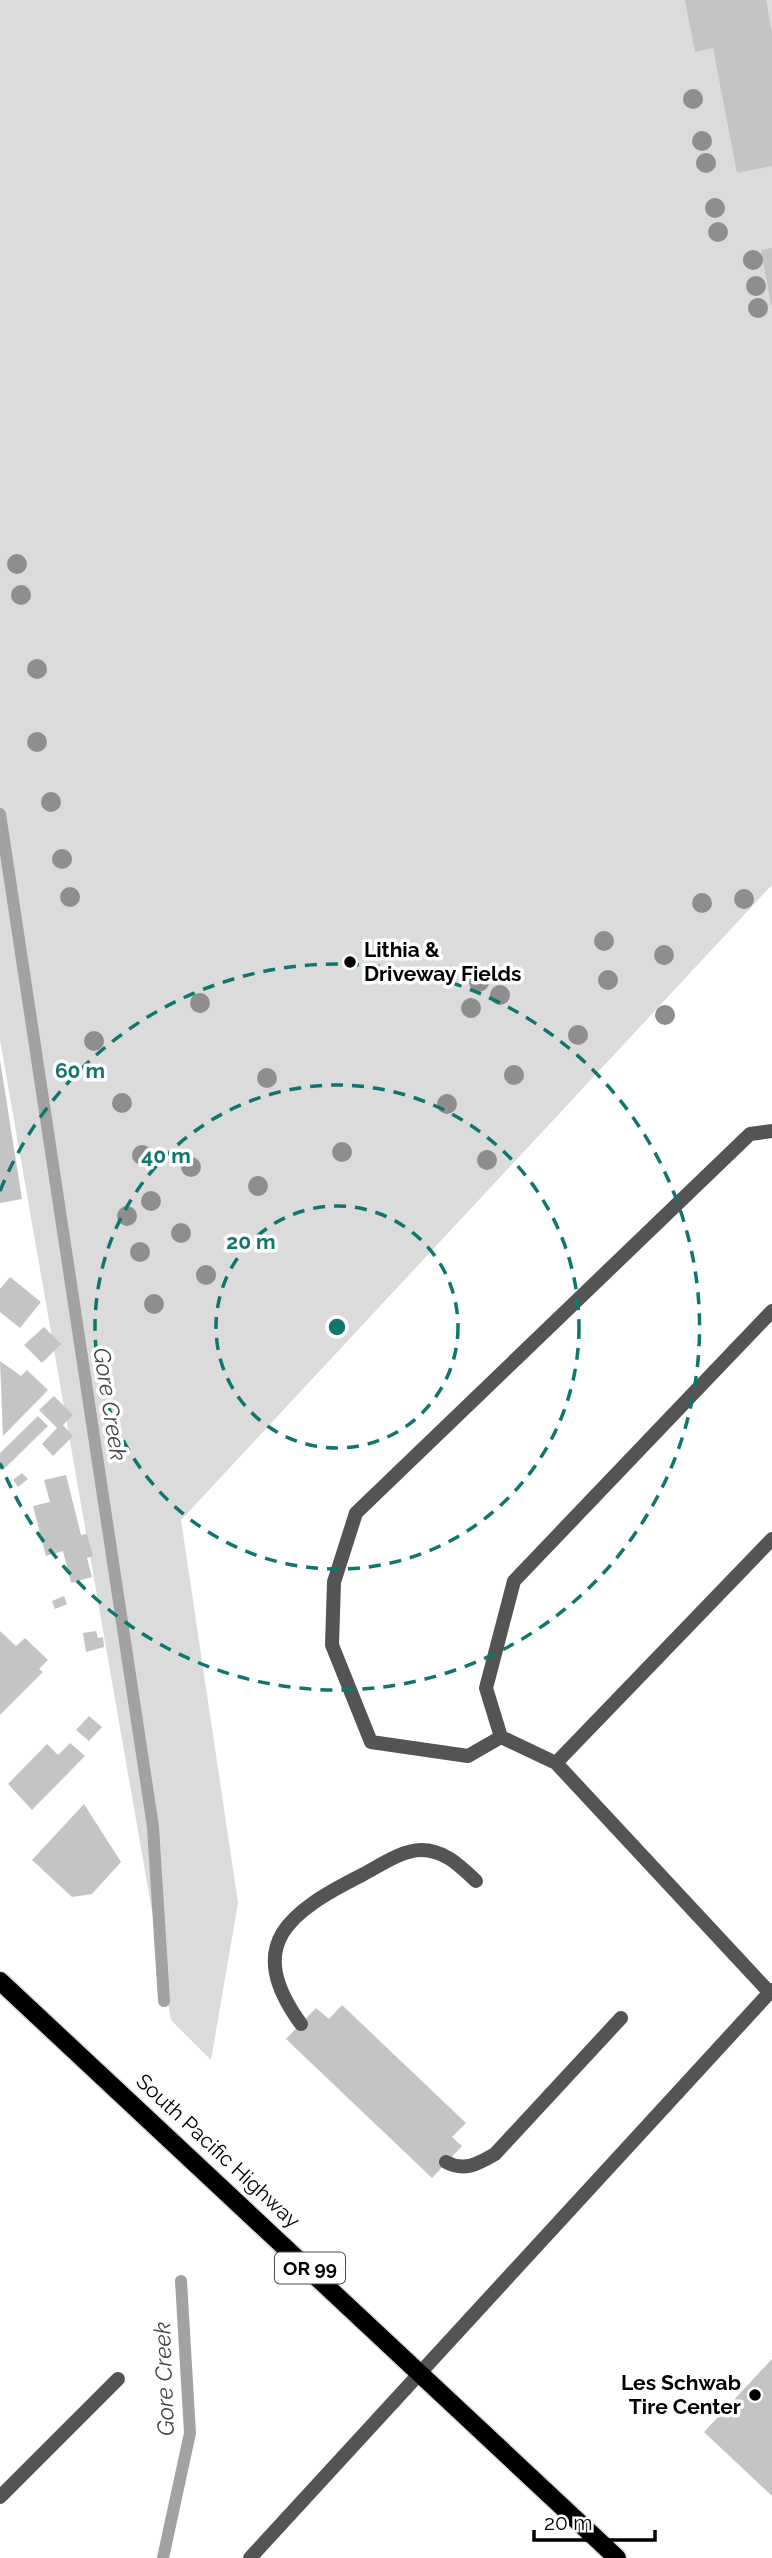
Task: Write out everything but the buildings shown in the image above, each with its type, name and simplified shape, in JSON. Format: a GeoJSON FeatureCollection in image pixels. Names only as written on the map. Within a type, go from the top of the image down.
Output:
{"type":"FeatureCollection","features":[{"type":"Feature","properties":{"kind":"main road","name":"South Pacific Highway"},"geometry":{"type":"LineString","coordinates":[[0,1982],[421,2372],[617,2558]]}},
{"type":"Feature","properties":{"kind":"lane"},"geometry":{"type":"LineString","coordinates":[[501,1737],[468,1756],[371,1742],[332,1645],[334,1582],[356,1513],[750,1134],[772,1130]]}},
{"type":"Feature","properties":{"kind":"lane"},"geometry":{"type":"LineString","coordinates":[[250,2558],[771,1991],[556,1763],[501,1737],[486,1688],[514,1581],[631,1455],[772,1311]]}},
{"type":"Feature","properties":{"kind":"lane"},"geometry":{"type":"LineString","coordinates":[[556,1763],[772,1539]]}},
{"type":"Feature","properties":{"kind":"lane"},"geometry":{"type":"LineString","coordinates":[[301,2024],[284,2002],[273,1961],[278,1939],[289,1921],[345,1883],[401,1855],[420,1850],[443,1854],[476,1881]]}},
{"type":"Feature","properties":{"kind":"lane"},"geometry":{"type":"LineString","coordinates":[[446,2162],[457,2168],[476,2165],[495,2154],[621,2018]]}},
{"type":"Feature","properties":{"kind":"lane"},"geometry":{"type":"LineString","coordinates":[[0,2497],[118,2379]]}},
{"type":"Feature","properties":{"kind":"shaded area","name":"Lithia & Driveway Fields"},"geometry":{"type":"Polygon","coordinates":[[[0,0],[772,0],[772,885],[181,1520],[238,1903],[211,2060],[171,2020],[0,1040],[0,0]]]}},
{"type":"Feature","properties":{"kind":"waterway","name":"Gore Creek"},"geometry":{"type":"LineString","coordinates":[[0,814],[153,1827],[164,2001]]}},
{"type":"Feature","properties":{"kind":"waterway","name":"Gore Creek"},"geometry":{"type":"LineString","coordinates":[[163,2558],[190,2433],[181,2281]]}},
{"type":"Feature","properties":{"kind":"place","name":"Lithia & Driveway Fields"},"geometry":{"type":"Point","coordinates":[350,962]}},
{"type":"Feature","properties":{"kind":"place","name":"Les Schwab Tire Center"},"geometry":{"type":"Point","coordinates":[755,2395]}}]}
